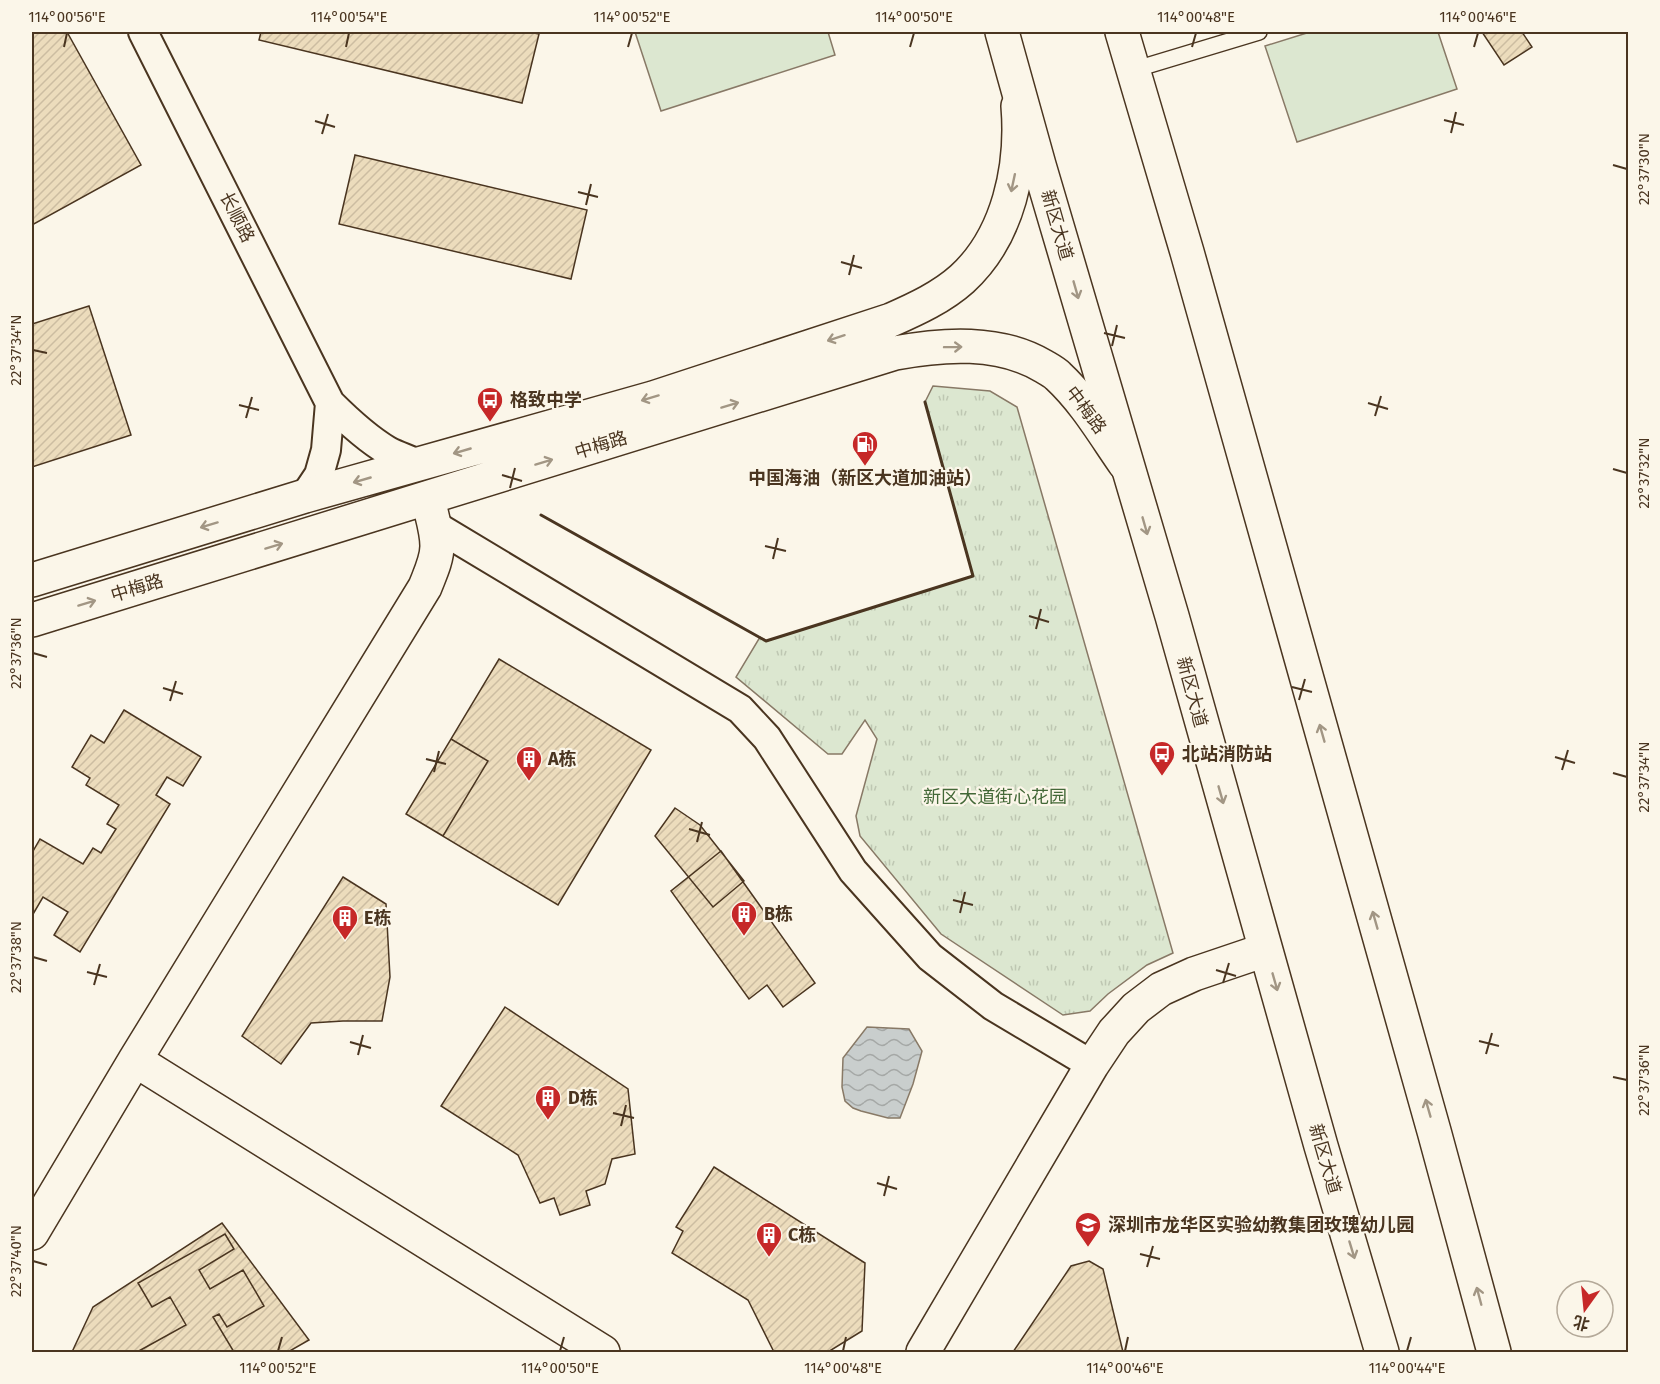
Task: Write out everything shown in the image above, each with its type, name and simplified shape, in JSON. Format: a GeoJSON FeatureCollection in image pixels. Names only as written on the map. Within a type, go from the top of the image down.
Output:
{"type":"FeatureCollection","features":[{"type":"Feature","properties":{"kind":"main road","name":"新区大道"},"geometry":{"type":"LineString","coordinates":[[1002,32],[1382,1353]]}},
{"type":"Feature","properties":{"kind":"main road"},"geometry":{"type":"LineString","coordinates":[[1122,32],[1187,252],[1431,1120],[1494,1353]]}},
{"type":"Feature","properties":{"kind":"main road","name":"中梅路"},"geometry":{"type":"LineString","coordinates":[[32,580],[305,496],[653,398],[891,320],[918,308],[963,279],[993,239],[1005,213],[1013,185],[1020,130],[1017,83]]}},
{"type":"Feature","properties":{"kind":"main road","name":"中梅路"},"geometry":{"type":"LineString","coordinates":[[32,620],[431,512],[895,354],[925,348],[989,348],[1018,354],[1056,374],[1087,409],[1129,470]]}},
{"type":"Feature","properties":{"kind":"main road"},"geometry":{"type":"LineString","coordinates":[[32,1233],[135,1060],[425,587],[434,566],[437,547],[431,512]]}},
{"type":"Feature","properties":{"kind":"main road"},"geometry":{"type":"LineString","coordinates":[[923,1353],[1092,1065],[1114,1032],[1136,1008],[1161,988],[1194,974],[1265,950]]}},
{"type":"Feature","properties":{"kind":"main road"},"geometry":{"type":"LineString","coordinates":[[135,1060],[603,1353]]}},
{"type":"Feature","properties":{"kind":"street","name":"长顺路"},"geometry":{"type":"LineString","coordinates":[[143,32],[330,403]]}},
{"type":"Feature","properties":{"kind":"street"},"geometry":{"type":"LineString","coordinates":[[330,403],[371,440],[390,452],[418,464]]}},
{"type":"Feature","properties":{"kind":"street"},"geometry":{"type":"LineString","coordinates":[[305,496],[319,475],[326,450],[330,403]]}},
{"type":"Feature","properties":{"kind":"street"},"geometry":{"type":"LineString","coordinates":[[431,512],[740,710],[767,738],[854,871],[930,957],[993,1006],[1092,1065]]}},
{"type":"Feature","properties":{"kind":"lane"},"geometry":{"type":"LineString","coordinates":[[1133,70],[1259,32]]}},
{"type":"Feature","properties":{"kind":"green space"},"geometry":{"type":"Polygon","coordinates":[[[635,32],[828,32],[835,55],[661,111],[635,32]]]}},
{"type":"Feature","properties":{"kind":"green space"},"geometry":{"type":"Polygon","coordinates":[[[1310,32],[1438,32],[1457,89],[1297,142],[1265,46],[1310,32]]]}},
{"type":"Feature","properties":{"kind":"green space","name":"新区大道街心花园"},"geometry":{"type":"Polygon","coordinates":[[[933,386],[990,391],[1017,407],[1173,953],[1147,965],[1108,994],[1090,1011],[1063,1015],[941,934],[860,836],[856,816],[877,739],[865,720],[842,754],[828,754],[736,677],[760,637],[767,641],[973,576],[925,402],[933,386]]]}},
{"type":"Feature","properties":{"kind":"water"},"geometry":{"type":"Polygon","coordinates":[[[867,1027],[909,1029],[922,1051],[900,1118],[888,1118],[861,1111],[845,1101],[842,1087],[843,1058],[867,1027]]]}},
{"type":"Feature","properties":{"kind":"building"},"geometry":{"type":"Polygon","coordinates":[[[32,32],[67,32],[141,165],[32,225],[32,32]]]}},
{"type":"Feature","properties":{"kind":"building"},"geometry":{"type":"Polygon","coordinates":[[[261,32],[529,32],[539,34],[522,103],[259,40],[261,32]]]}},
{"type":"Feature","properties":{"kind":"building"},"geometry":{"type":"Polygon","coordinates":[[[1482,32],[1522,32],[1532,47],[1504,65],[1482,32]]]}},
{"type":"Feature","properties":{"kind":"building"},"geometry":{"type":"Polygon","coordinates":[[[355,155],[587,210],[571,279],[339,224],[355,155]]]}},
{"type":"Feature","properties":{"kind":"building"},"geometry":{"type":"Polygon","coordinates":[[[89,306],[131,435],[32,467],[32,324],[89,306]]]}},
{"type":"Feature","properties":{"kind":"building","name":"A栋"},"geometry":{"type":"Polygon","coordinates":[[[499,659],[651,750],[558,905],[406,814],[499,659]]]}},
{"type":"Feature","properties":{"kind":"building"},"geometry":{"type":"Polygon","coordinates":[[[124,710],[201,757],[183,786],[167,777],[156,795],[170,804],[80,952],[54,935],[68,912],[43,897],[32,916],[32,853],[40,839],[83,864],[93,848],[101,853],[116,829],[107,824],[119,805],[86,785],[90,778],[72,767],[91,735],[104,743],[124,710]]]}},
{"type":"Feature","properties":{"kind":"building"},"geometry":{"type":"Polygon","coordinates":[[[451,739],[488,761],[443,836],[406,814],[451,739]]]}},
{"type":"Feature","properties":{"kind":"building"},"geometry":{"type":"Polygon","coordinates":[[[675,808],[700,825],[744,881],[713,907],[655,836],[675,808]]]}},
{"type":"Feature","properties":{"kind":"building","name":"B栋"},"geometry":{"type":"Polygon","coordinates":[[[721,851],[815,983],[783,1007],[767,985],[749,999],[671,891],[721,851]]]}},
{"type":"Feature","properties":{"kind":"building","name":"E栋"},"geometry":{"type":"Polygon","coordinates":[[[343,877],[386,904],[390,977],[382,1021],[311,1023],[281,1064],[242,1036],[343,877]]]}},
{"type":"Feature","properties":{"kind":"building","name":"D栋"},"geometry":{"type":"Polygon","coordinates":[[[505,1007],[628,1089],[635,1154],[612,1159],[605,1184],[586,1191],[590,1205],[560,1215],[554,1198],[540,1203],[518,1155],[441,1106],[505,1007]]]}},
{"type":"Feature","properties":{"kind":"building","name":"C栋"},"geometry":{"type":"Polygon","coordinates":[[[714,1167],[865,1263],[862,1331],[828,1352],[774,1352],[748,1300],[672,1253],[683,1231],[676,1227],[714,1167]]]}},
{"type":"Feature","properties":{"kind":"building"},"geometry":{"type":"Polygon","coordinates":[[[222,1223],[309,1340],[288,1352],[72,1352],[93,1307],[222,1223]]]}},
{"type":"Feature","properties":{"kind":"building"},"geometry":{"type":"Polygon","coordinates":[[[225,1234],[234,1249],[199,1270],[210,1289],[243,1270],[264,1306],[227,1327],[219,1314],[213,1317],[234,1352],[137,1352],[186,1325],[170,1297],[152,1307],[138,1283],[225,1234]]]}},
{"type":"Feature","properties":{"kind":"building"},"geometry":{"type":"Polygon","coordinates":[[[1089,1261],[1103,1269],[1123,1352],[1013,1352],[1071,1266],[1089,1261]]]}},
{"type":"Feature","properties":{"kind":"wall"},"geometry":{"type":"LineString","coordinates":[[541,515],[766,641],[973,576],[925,402]]}},
{"type":"Feature","properties":{"kind":"place","name":"格致中学"},"geometry":{"type":"Point","coordinates":[490,423]}},
{"type":"Feature","properties":{"kind":"place","name":"中国海油（新区大道加油站）"},"geometry":{"type":"Point","coordinates":[865,467]}},
{"type":"Feature","properties":{"kind":"place","name":"北站消防站"},"geometry":{"type":"Point","coordinates":[1162,777]}},
{"type":"Feature","properties":{"kind":"place","name":"A栋"},"geometry":{"type":"Point","coordinates":[529,782]}},
{"type":"Feature","properties":{"kind":"place","name":"B栋"},"geometry":{"type":"Point","coordinates":[744,937]}},
{"type":"Feature","properties":{"kind":"place","name":"E栋"},"geometry":{"type":"Point","coordinates":[345,941]}},
{"type":"Feature","properties":{"kind":"place","name":"D栋"},"geometry":{"type":"Point","coordinates":[548,1121]}},
{"type":"Feature","properties":{"kind":"place","name":"深圳市龙华区实验幼教集团玫瑰幼儿园"},"geometry":{"type":"Point","coordinates":[1088,1248]}},
{"type":"Feature","properties":{"kind":"place","name":"C栋"},"geometry":{"type":"Point","coordinates":[769,1258]}}]}
